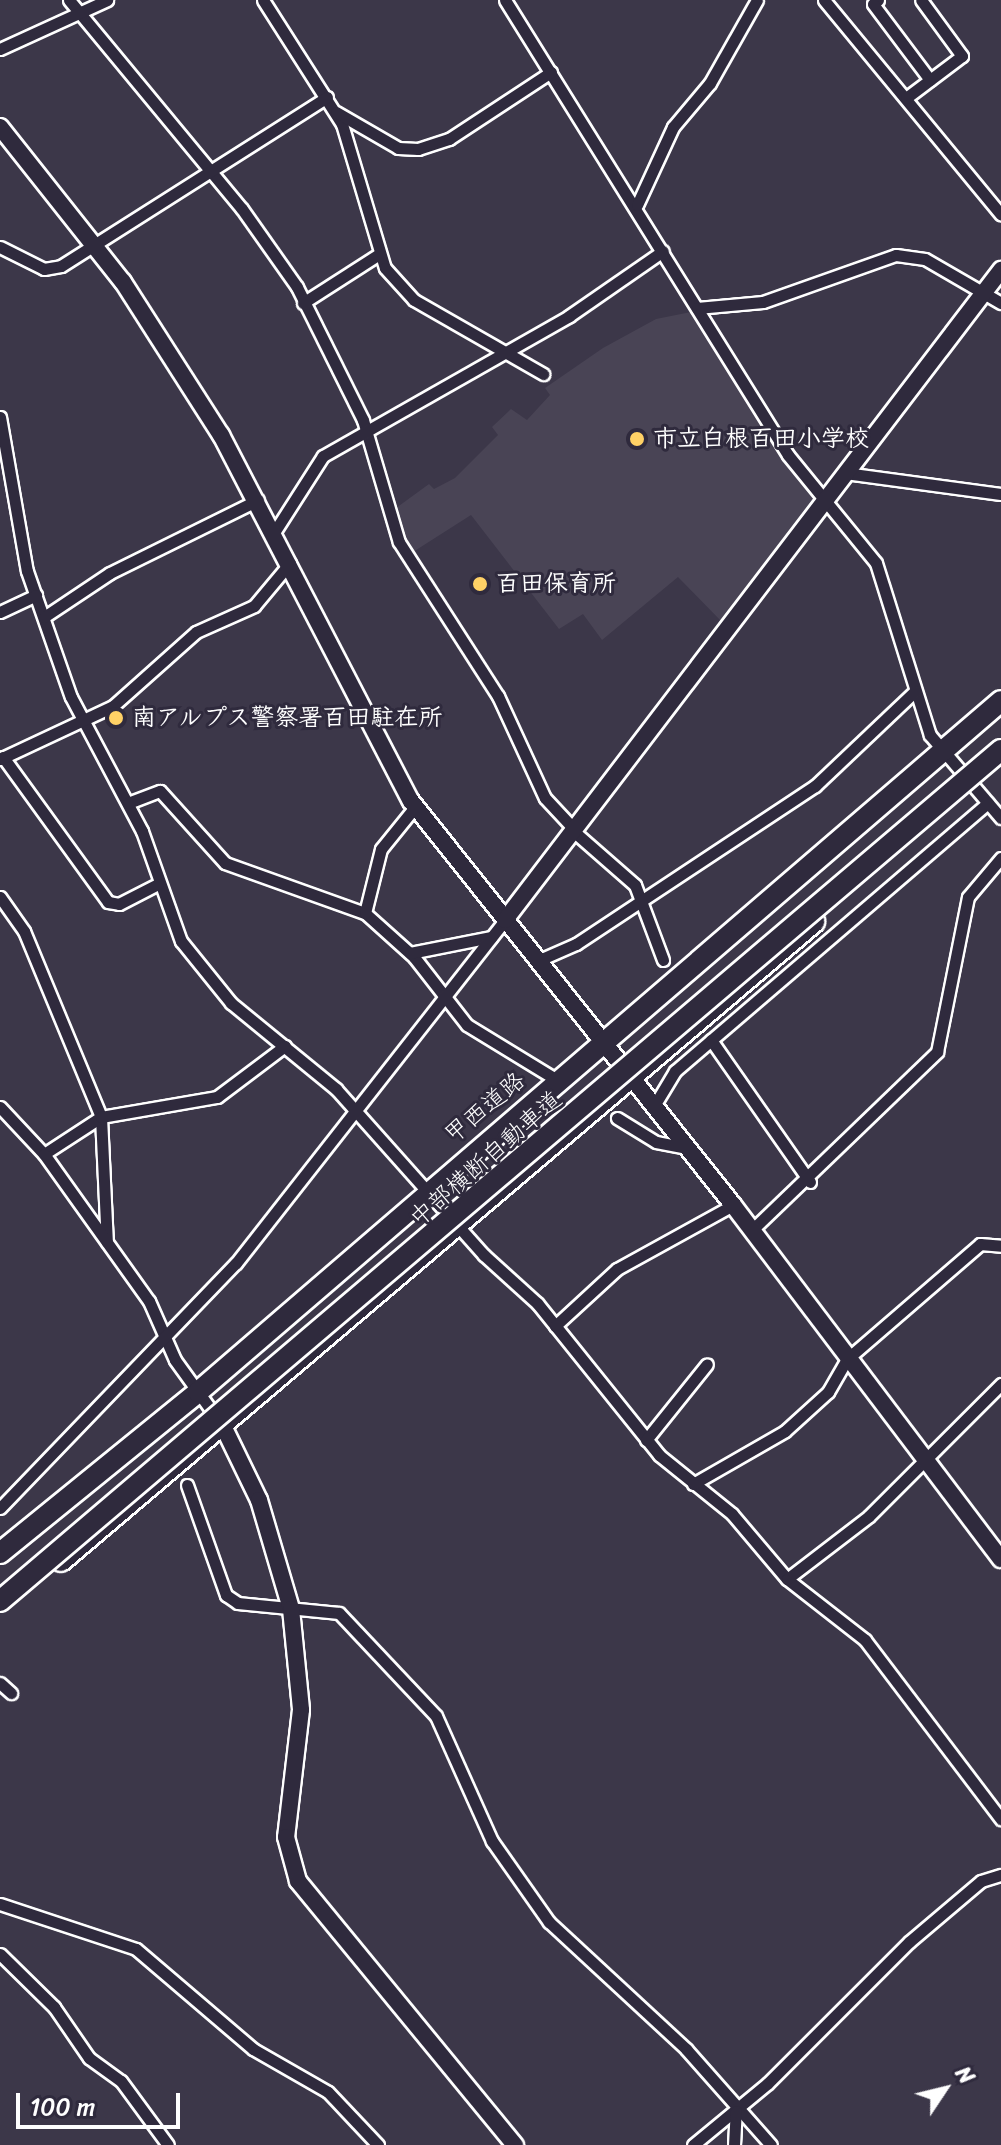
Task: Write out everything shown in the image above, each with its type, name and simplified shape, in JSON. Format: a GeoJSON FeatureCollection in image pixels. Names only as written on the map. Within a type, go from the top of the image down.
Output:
{"type":"FeatureCollection","features":[{"type":"Feature","properties":{"kind":"highway","name":"甲西道路"},"geometry":{"type":"LineString","coordinates":[[0,1553],[198,1392],[427,1191],[1001,701]]}},
{"type":"Feature","properties":{"kind":"highway","name":"中部横断自動車道"},"geometry":{"type":"LineString","coordinates":[[0,1589],[121,1494],[1001,739]]}},
{"type":"Feature","properties":{"kind":"highway","name":"中部横断自動車道"},"geometry":{"type":"LineString","coordinates":[[0,1601],[1001,750]]}},
{"type":"Feature","properties":{"kind":"highway"},"geometry":{"type":"LineString","coordinates":[[0,1609],[224,1428],[460,1228],[1001,759]]}},
{"type":"Feature","properties":{"kind":"street"},"geometry":{"type":"LineString","coordinates":[[69,0],[212,172],[303,303],[364,429],[399,542],[498,696],[545,798],[644,898],[663,960]]}},
{"type":"Feature","properties":{"kind":"street"},"geometry":{"type":"LineString","coordinates":[[0,49],[107,0]]}},
{"type":"Feature","properties":{"kind":"street"},"geometry":{"type":"LineString","coordinates":[[263,0],[335,112],[379,254],[414,300],[543,374]]}},
{"type":"Feature","properties":{"kind":"street"},"geometry":{"type":"LineString","coordinates":[[505,0],[637,205],[796,466],[827,497],[876,563],[915,691],[943,752],[1001,818]]}},
{"type":"Feature","properties":{"kind":"street"},"geometry":{"type":"LineString","coordinates":[[637,205],[668,136],[710,83],[757,0]]}},
{"type":"Feature","properties":{"kind":"street"},"geometry":{"type":"LineString","coordinates":[[824,0],[1001,215]]}},
{"type":"Feature","properties":{"kind":"street"},"geometry":{"type":"LineString","coordinates":[[878,0],[873,4],[930,80]]}},
{"type":"Feature","properties":{"kind":"street"},"geometry":{"type":"LineString","coordinates":[[906,98],[962,56],[921,0]]}},
{"type":"Feature","properties":{"kind":"street"},"geometry":{"type":"LineString","coordinates":[[335,112],[398,148],[418,149],[449,139],[551,72]]}},
{"type":"Feature","properties":{"kind":"street"},"geometry":{"type":"LineString","coordinates":[[0,247],[44,269],[96,245],[327,97]]}},
{"type":"Feature","properties":{"kind":"street"},"geometry":{"type":"LineString","coordinates":[[0,127],[96,245],[258,500],[378,750],[415,807],[733,1205],[919,1460],[1001,1559]]}},
{"type":"Feature","properties":{"kind":"street"},"geometry":{"type":"LineString","coordinates":[[275,531],[323,456],[364,429],[506,351],[663,251]]}},
{"type":"Feature","properties":{"kind":"street"},"geometry":{"type":"LineString","coordinates":[[303,303],[379,254]]}},
{"type":"Feature","properties":{"kind":"street"},"geometry":{"type":"LineString","coordinates":[[697,308],[763,302],[896,255],[925,259],[986,289],[1001,303]]}},
{"type":"Feature","properties":{"kind":"street"},"geometry":{"type":"LineString","coordinates":[[0,1508],[165,1340],[356,1111],[1001,270]]}},
{"type":"Feature","properties":{"kind":"street"},"geometry":{"type":"LineString","coordinates":[[0,417],[36,595],[44,617],[82,720],[128,803],[171,922],[202,969],[356,1111],[460,1228],[555,1326],[646,1440],[693,1484],[732,1514],[787,1579],[865,1640],[1001,1819]]}},
{"type":"Feature","properties":{"kind":"street"},"geometry":{"type":"LineString","coordinates":[[845,473],[1001,494]]}},
{"type":"Feature","properties":{"kind":"street"},"geometry":{"type":"LineString","coordinates":[[0,498],[16,497]]}},
{"type":"Feature","properties":{"kind":"street"},"geometry":{"type":"LineString","coordinates":[[44,617],[110,573],[258,500]]}},
{"type":"Feature","properties":{"kind":"street"},"geometry":{"type":"LineString","coordinates":[[158,884],[108,902],[2,758],[127,697],[196,632],[254,606],[290,563]]}},
{"type":"Feature","properties":{"kind":"street"},"geometry":{"type":"LineString","coordinates":[[0,612],[36,595]]}},
{"type":"Feature","properties":{"kind":"street"},"geometry":{"type":"LineString","coordinates":[[537,961],[576,944],[815,786],[915,691]]}},
{"type":"Feature","properties":{"kind":"street"},"geometry":{"type":"LineString","coordinates":[[128,803],[160,791],[225,863],[365,913],[410,953],[467,1025],[557,1080]]}},
{"type":"Feature","properties":{"kind":"street"},"geometry":{"type":"LineString","coordinates":[[654,1106],[675,1071],[988,803]]}},
{"type":"Feature","properties":{"kind":"street"},"geometry":{"type":"LineString","coordinates":[[365,913],[381,849],[415,807]]}},
{"type":"Feature","properties":{"kind":"street"},"geometry":{"type":"LineString","coordinates":[[752,1230],[765,1210],[810,1182],[937,1052],[968,897],[1001,858]]}},
{"type":"Feature","properties":{"kind":"street"},"geometry":{"type":"LineString","coordinates":[[0,897],[24,931],[101,1117],[107,1242]]}},
{"type":"Feature","properties":{"kind":"street"},"geometry":{"type":"LineString","coordinates":[[410,953],[491,937]]}},
{"type":"Feature","properties":{"kind":"street"},"geometry":{"type":"LineString","coordinates":[[711,1040],[810,1182]]}},
{"type":"Feature","properties":{"kind":"street"},"geometry":{"type":"LineString","coordinates":[[44,1154],[101,1117],[217,1097],[285,1046]]}},
{"type":"Feature","properties":{"kind":"street"},"geometry":{"type":"LineString","coordinates":[[0,1107],[44,1154],[149,1301],[165,1340],[224,1428],[259,1500],[291,1609],[301,1710],[286,1837],[298,1881],[515,2145]]}},
{"type":"Feature","properties":{"kind":"street"},"geometry":{"type":"LineString","coordinates":[[617,1118],[656,1142],[687,1148]]}},
{"type":"Feature","properties":{"kind":"street"},"geometry":{"type":"LineString","coordinates":[[555,1326],[617,1269],[733,1205]]}},
{"type":"Feature","properties":{"kind":"street"},"geometry":{"type":"LineString","coordinates":[[693,1484],[785,1431],[828,1392],[847,1359],[980,1244],[1001,1246]]}},
{"type":"Feature","properties":{"kind":"street"},"geometry":{"type":"LineString","coordinates":[[646,1440],[707,1364]]}},
{"type":"Feature","properties":{"kind":"street"},"geometry":{"type":"LineString","coordinates":[[787,1579],[869,1516],[919,1460],[1001,1384]]}},
{"type":"Feature","properties":{"kind":"street"},"geometry":{"type":"LineString","coordinates":[[187,1485],[226,1595],[238,1603],[339,1613],[436,1716],[492,1841],[549,1922],[686,2049],[736,2111],[771,2145]]}},
{"type":"Feature","properties":{"kind":"street"},"geometry":{"type":"LineString","coordinates":[[0,1683],[11,1693]]}},
{"type":"Feature","properties":{"kind":"street"},"geometry":{"type":"LineString","coordinates":[[693,2145],[736,2111],[909,1942],[981,1881],[1001,1875]]}},
{"type":"Feature","properties":{"kind":"street"},"geometry":{"type":"LineString","coordinates":[[0,1904],[136,1949],[253,2049],[328,2092],[378,2145]]}},
{"type":"Feature","properties":{"kind":"street"},"geometry":{"type":"LineString","coordinates":[[0,1954],[54,2007],[89,2058],[127,2088],[168,2145]]}},
{"type":"Feature","properties":{"kind":"street"},"geometry":{"type":"LineString","coordinates":[[734,2145],[736,2111]]}},
{"type":"Feature","properties":{"kind":"shaded area"},"geometry":{"type":"Polygon","coordinates":[[[691,312],[814,500],[723,623],[678,577],[602,640],[583,614],[559,629],[471,515],[413,552],[392,511],[429,484],[434,489],[455,478],[498,435],[492,427],[511,409],[527,420],[550,395],[545,388],[603,348],[656,319],[691,312]]]}},
{"type":"Feature","properties":{"kind":"place","name":"市立白根百田小学校"},"geometry":{"type":"Point","coordinates":[637,439]}},
{"type":"Feature","properties":{"kind":"place","name":"百田保育所"},"geometry":{"type":"Point","coordinates":[480,584]}},
{"type":"Feature","properties":{"kind":"place","name":"南アルプス警察署百田駐在所"},"geometry":{"type":"Point","coordinates":[116,718]}}]}
